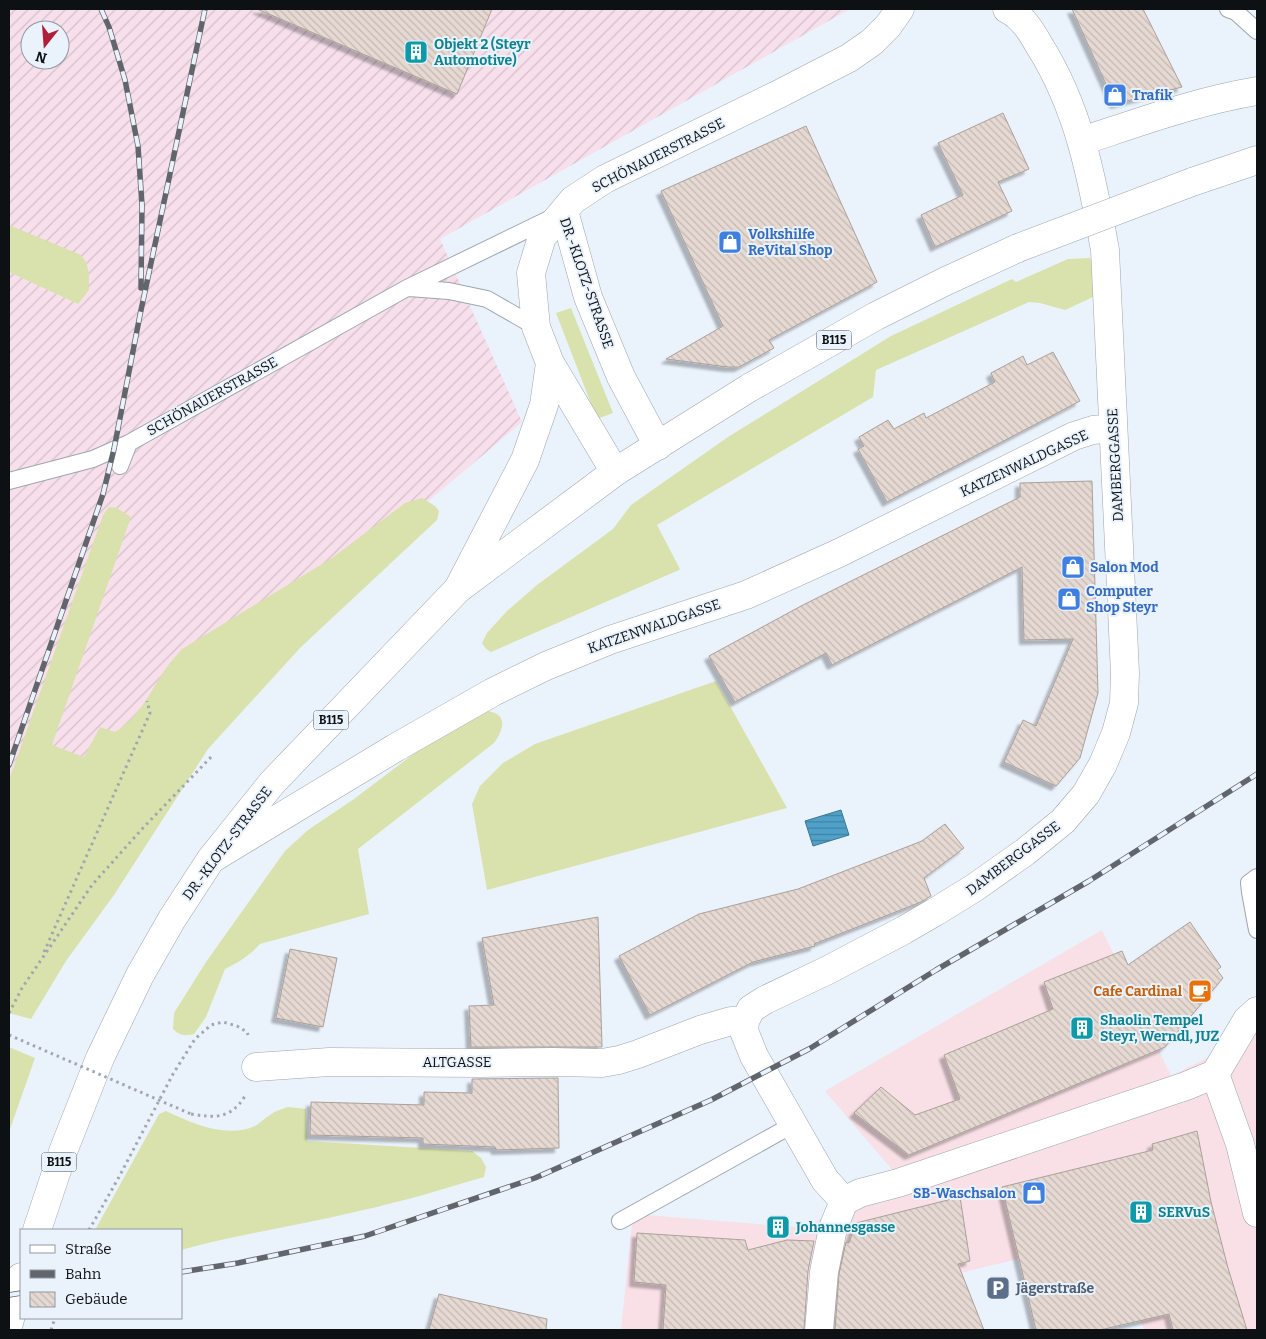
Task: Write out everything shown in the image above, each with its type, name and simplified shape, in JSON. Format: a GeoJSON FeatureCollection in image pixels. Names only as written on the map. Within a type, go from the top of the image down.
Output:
{"type":"FeatureCollection","features":[{"type":"Feature","properties":{"kind":"street","name":"SCHÖNAUERSTRASSE"},"geometry":{"type":"LineString","coordinates":[[564,212],[573,200],[605,178],[849,58],[872,42],[888,26],[900,9]]}},
{"type":"Feature","properties":{"kind":"street","name":"DAMBERGGASSE"},"geometry":{"type":"LineString","coordinates":[[745,1021],[751,1009],[764,1000],[828,970],[904,930],[974,888],[1025,852],[1063,821],[1086,794],[1103,764],[1116,733],[1124,702],[1125,673],[1105,250],[1095,194],[1082,141],[1062,87],[1047,57],[1024,22],[1007,9]]}},
{"type":"Feature","properties":{"kind":"street"},"geometry":{"type":"LineString","coordinates":[[1082,141],[1177,109],[1257,91]]}},
{"type":"Feature","properties":{"kind":"street","name":"B115"},"geometry":{"type":"LineString","coordinates":[[616,472],[749,388],[876,316],[946,281],[1018,248],[1192,182],[1257,160]]}},
{"type":"Feature","properties":{"kind":"street","name":"DR.-KLOTZ-STRASSE"},"geometry":{"type":"LineString","coordinates":[[37,1229],[64,1149],[104,1050],[140,975],[172,919],[212,859],[272,783],[458,590],[616,472],[550,363],[536,328],[531,273],[542,237],[564,212]]}},
{"type":"Feature","properties":{"kind":"street","name":"DR.-KLOTZ-STRASSE"},"geometry":{"type":"LineString","coordinates":[[564,212],[588,297],[620,377],[658,446]]}},
{"type":"Feature","properties":{"kind":"street","name":"DR.-KLOTZ-STRASSE"},"geometry":{"type":"LineString","coordinates":[[458,590],[525,460],[544,405],[550,363]]}},
{"type":"Feature","properties":{"kind":"street","name":"KATZENWALDGASSE"},"geometry":{"type":"LineString","coordinates":[[212,859],[395,748],[493,692],[546,666],[610,640],[746,595],[839,554],[1074,436],[1093,430],[1113,428]]}},
{"type":"Feature","properties":{"kind":"street"},"geometry":{"type":"LineString","coordinates":[[819,1330],[824,1272],[833,1228],[844,1201],[860,1194],[898,1183],[1186,1086],[1215,1074],[1247,1020],[1257,1012]]}},
{"type":"Feature","properties":{"kind":"street","name":"ALTGASSE"},"geometry":{"type":"LineString","coordinates":[[256,1067],[329,1062],[602,1063],[629,1057],[700,1030],[731,1021],[745,1021]]}},
{"type":"Feature","properties":{"kind":"street"},"geometry":{"type":"LineString","coordinates":[[745,1021],[744,1031],[754,1056],[826,1180],[844,1201]]}},
{"type":"Feature","properties":{"kind":"street"},"geometry":{"type":"LineString","coordinates":[[1215,1074],[1240,1144],[1257,1213]]}},
{"type":"Feature","properties":{"kind":"street"},"geometry":{"type":"LineString","coordinates":[[9,1323],[20,1281]]}},
{"type":"Feature","properties":{"kind":"lane"},"geometry":{"type":"LineString","coordinates":[[1228,9],[1236,12],[1257,31]]}},
{"type":"Feature","properties":{"kind":"lane","name":"SCHÖNAUERSTRASSE"},"geometry":{"type":"LineString","coordinates":[[9,481],[93,458],[129,443],[407,288],[564,212]]}},
{"type":"Feature","properties":{"kind":"lane"},"geometry":{"type":"LineString","coordinates":[[407,288],[449,291],[487,299],[536,328]]}},
{"type":"Feature","properties":{"kind":"lane"},"geometry":{"type":"LineString","coordinates":[[120,466],[129,443]]}},
{"type":"Feature","properties":{"kind":"lane"},"geometry":{"type":"LineString","coordinates":[[1257,877],[1249,883],[1257,930]]}},
{"type":"Feature","properties":{"kind":"lane"},"geometry":{"type":"LineString","coordinates":[[620,1221],[794,1124]]}},
{"type":"Feature","properties":{"kind":"path"},"geometry":{"type":"LineString","coordinates":[[40,960],[150,713],[147,701]]}},
{"type":"Feature","properties":{"kind":"path"},"geometry":{"type":"LineString","coordinates":[[9,1013],[40,960],[92,885],[142,829],[214,755]]}},
{"type":"Feature","properties":{"kind":"path"},"geometry":{"type":"LineString","coordinates":[[90,1229],[173,1074],[195,1039],[211,1025],[223,1022]]}},
{"type":"Feature","properties":{"kind":"path"},"geometry":{"type":"LineString","coordinates":[[9,1035],[191,1114],[211,1117],[226,1115],[239,1106],[246,1094],[256,1067]]}},
{"type":"Feature","properties":{"kind":"shaded area"},"geometry":{"type":"Polygon","coordinates":[[[9,9],[850,9],[440,239],[522,422],[9,855],[9,9]]]}},
{"type":"Feature","properties":{"kind":"shaded area"},"geometry":{"type":"Polygon","coordinates":[[[1102,930],[1171,1076],[1257,1033],[1257,1330],[1144,1330],[1113,1236],[911,1285],[910,1330],[621,1330],[633,1214],[806,1228],[895,1173],[825,1091],[1102,930]]]}},
{"type":"Feature","properties":{"kind":"green space"},"geometry":{"type":"Polygon","coordinates":[[[9,225],[81,255],[86,262],[89,273],[89,290],[78,304],[9,272],[9,225]]]}},
{"type":"Feature","properties":{"kind":"green space"},"geometry":{"type":"Polygon","coordinates":[[[1090,258],[1097,274],[1093,297],[1065,310],[1029,302],[876,370],[873,397],[657,525],[679,570],[491,652],[482,643],[487,633],[507,611],[537,585],[613,529],[631,505],[728,437],[891,336],[1012,279],[1016,282],[1068,259],[1090,258]]]}},
{"type":"Feature","properties":{"kind":"green space"},"geometry":{"type":"Polygon","coordinates":[[[571,308],[613,413],[597,419],[556,313],[571,308]]]}},
{"type":"Feature","properties":{"kind":"green space"},"geometry":{"type":"Polygon","coordinates":[[[422,498],[435,506],[439,511],[437,520],[300,648],[208,749],[114,895],[66,961],[31,1019],[9,1013],[9,780],[103,515],[109,507],[117,508],[131,517],[52,745],[84,757],[100,727],[115,732],[132,718],[182,649],[332,558],[405,503],[422,498]]]}},
{"type":"Feature","properties":{"kind":"green space"},"geometry":{"type":"Polygon","coordinates":[[[716,681],[787,808],[487,890],[472,804],[480,786],[503,763],[535,744],[716,681]]]}},
{"type":"Feature","properties":{"kind":"green space"},"geometry":{"type":"Polygon","coordinates":[[[488,711],[495,713],[502,719],[502,728],[494,743],[358,849],[369,914],[260,944],[244,958],[225,969],[206,1017],[194,1034],[183,1035],[173,1029],[174,1013],[206,962],[285,851],[308,830],[354,799],[440,734],[473,715],[488,711]]]}},
{"type":"Feature","properties":{"kind":"green space"},"geometry":{"type":"Polygon","coordinates":[[[9,1047],[35,1058],[9,1132],[9,1047]]]}},
{"type":"Feature","properties":{"kind":"green space"},"geometry":{"type":"Polygon","coordinates":[[[288,1107],[306,1109],[307,1141],[472,1151],[481,1158],[486,1167],[484,1177],[375,1207],[182,1250],[182,1229],[96,1229],[159,1114],[166,1111],[209,1128],[233,1131],[255,1126],[274,1112],[288,1107]]]}},
{"type":"Feature","properties":{"kind":"water"},"geometry":{"type":"Polygon","coordinates":[[[841,810],[849,835],[813,846],[805,821],[841,810]]]}},
{"type":"Feature","properties":{"kind":"building","name":"Objekt 2 (Steyr Automotive)"},"geometry":{"type":"Polygon","coordinates":[[[257,9],[492,9],[457,94],[257,9]]]}},
{"type":"Feature","properties":{"kind":"building"},"geometry":{"type":"Polygon","coordinates":[[[1072,9],[1143,9],[1182,87],[1115,104],[1072,9]]]}},
{"type":"Feature","properties":{"kind":"building"},"geometry":{"type":"Polygon","coordinates":[[[1003,113],[1029,169],[998,182],[1012,211],[935,247],[921,215],[963,195],[938,143],[1003,113]]]}},
{"type":"Feature","properties":{"kind":"building","name":"Volkshilfe ReVital Shop"},"geometry":{"type":"Polygon","coordinates":[[[806,126],[877,282],[769,340],[774,348],[739,367],[666,359],[723,326],[661,191],[806,126]]]}},
{"type":"Feature","properties":{"kind":"building"},"geometry":{"type":"Polygon","coordinates":[[[1053,352],[1080,401],[887,502],[858,449],[864,446],[859,437],[888,420],[894,429],[924,413],[926,418],[995,382],[991,373],[1023,356],[1027,365],[1053,352]]]}},
{"type":"Feature","properties":{"kind":"building"},"geometry":{"type":"Polygon","coordinates":[[[1092,481],[1098,693],[1080,758],[1056,786],[1004,762],[1023,720],[1036,726],[1073,639],[1024,640],[1022,567],[832,665],[826,653],[735,702],[709,656],[803,605],[1020,497],[1020,483],[1092,481]]]}},
{"type":"Feature","properties":{"kind":"building"},"geometry":{"type":"Polygon","coordinates":[[[945,824],[964,848],[924,878],[931,896],[921,902],[814,944],[815,946],[753,962],[650,1015],[619,956],[699,914],[798,889],[922,841],[945,824]]]}},
{"type":"Feature","properties":{"kind":"building"},"geometry":{"type":"Polygon","coordinates":[[[598,917],[602,1047],[471,1047],[469,1006],[494,1005],[482,938],[598,917]]]}},
{"type":"Feature","properties":{"kind":"building","name":"Shaolin Tempel Steyr, Werndl, JUZ"},"geometry":{"type":"Polygon","coordinates":[[[1190,922],[1221,967],[1217,970],[1223,978],[1165,1047],[909,1155],[854,1113],[881,1087],[915,1115],[960,1099],[944,1055],[1053,1009],[1044,982],[1122,951],[1128,965],[1190,922]]]}},
{"type":"Feature","properties":{"kind":"building"},"geometry":{"type":"Polygon","coordinates":[[[290,949],[337,958],[323,1027],[276,1018],[290,949]]]}},
{"type":"Feature","properties":{"kind":"building"},"geometry":{"type":"Polygon","coordinates":[[[558,1078],[559,1148],[496,1150],[495,1147],[423,1144],[423,1138],[310,1135],[311,1102],[424,1105],[424,1092],[472,1093],[472,1079],[558,1078]]]}},
{"type":"Feature","properties":{"kind":"building"},"geometry":{"type":"Polygon","coordinates":[[[1197,1131],[1211,1202],[1228,1268],[1247,1330],[1173,1330],[1169,1314],[1100,1330],[1036,1330],[1002,1187],[1153,1150],[1152,1144],[1197,1131]]]}},
{"type":"Feature","properties":{"kind":"building"},"geometry":{"type":"Polygon","coordinates":[[[960,1197],[970,1261],[958,1264],[984,1330],[835,1330],[839,1274],[846,1242],[849,1243],[856,1223],[960,1197]]]}},
{"type":"Feature","properties":{"kind":"building"},"geometry":{"type":"Polygon","coordinates":[[[637,1233],[745,1240],[748,1250],[787,1240],[814,1241],[808,1271],[804,1330],[663,1330],[666,1285],[634,1282],[637,1233]]]}},
{"type":"Feature","properties":{"kind":"building"},"geometry":{"type":"Polygon","coordinates":[[[439,1294],[547,1319],[546,1330],[429,1330],[439,1294]]]}},
{"type":"Feature","properties":{"kind":"railway"},"geometry":{"type":"LineString","coordinates":[[101,9],[109,27],[125,80],[138,146],[142,205],[141,288]]}},
{"type":"Feature","properties":{"kind":"railway"},"geometry":{"type":"LineString","coordinates":[[9,765],[103,494],[114,449],[140,315],[205,9]]}},
{"type":"Feature","properties":{"kind":"railway"},"geometry":{"type":"LineString","coordinates":[[182,1272],[238,1263],[365,1236],[535,1178],[711,1100],[809,1049],[936,970],[1089,881],[1257,774]]}},
{"type":"Feature","properties":{"kind":"railway"},"geometry":{"type":"LineString","coordinates":[[9,1295],[20,1293]]}},
{"type":"Feature","properties":{"kind":"place","name":"Objekt 2 (Steyr Automotive)"},"geometry":{"type":"Point","coordinates":[416,52]}},
{"type":"Feature","properties":{"kind":"place","name":"Trafik"},"geometry":{"type":"Point","coordinates":[1115,95]}},
{"type":"Feature","properties":{"kind":"place","name":"Volkshilfe ReVital Shop"},"geometry":{"type":"Point","coordinates":[730,242]}},
{"type":"Feature","properties":{"kind":"place","name":"Salon Mod"},"geometry":{"type":"Point","coordinates":[1073,567]}},
{"type":"Feature","properties":{"kind":"place","name":"Computer Shop Steyr"},"geometry":{"type":"Point","coordinates":[1069,599]}},
{"type":"Feature","properties":{"kind":"place","name":"Cafe Cardinal"},"geometry":{"type":"Point","coordinates":[1200,991]}},
{"type":"Feature","properties":{"kind":"place","name":"Shaolin Tempel Steyr, Werndl, JUZ"},"geometry":{"type":"Point","coordinates":[1082,1028]}},
{"type":"Feature","properties":{"kind":"place","name":"SB-Waschsalon"},"geometry":{"type":"Point","coordinates":[1034,1193]}},
{"type":"Feature","properties":{"kind":"place","name":"SERVuS"},"geometry":{"type":"Point","coordinates":[1141,1212]}},
{"type":"Feature","properties":{"kind":"place","name":"Johannesgasse"},"geometry":{"type":"Point","coordinates":[778,1227]}},
{"type":"Feature","properties":{"kind":"place","name":"Jägerstraße"},"geometry":{"type":"Point","coordinates":[998,1288]}}]}
